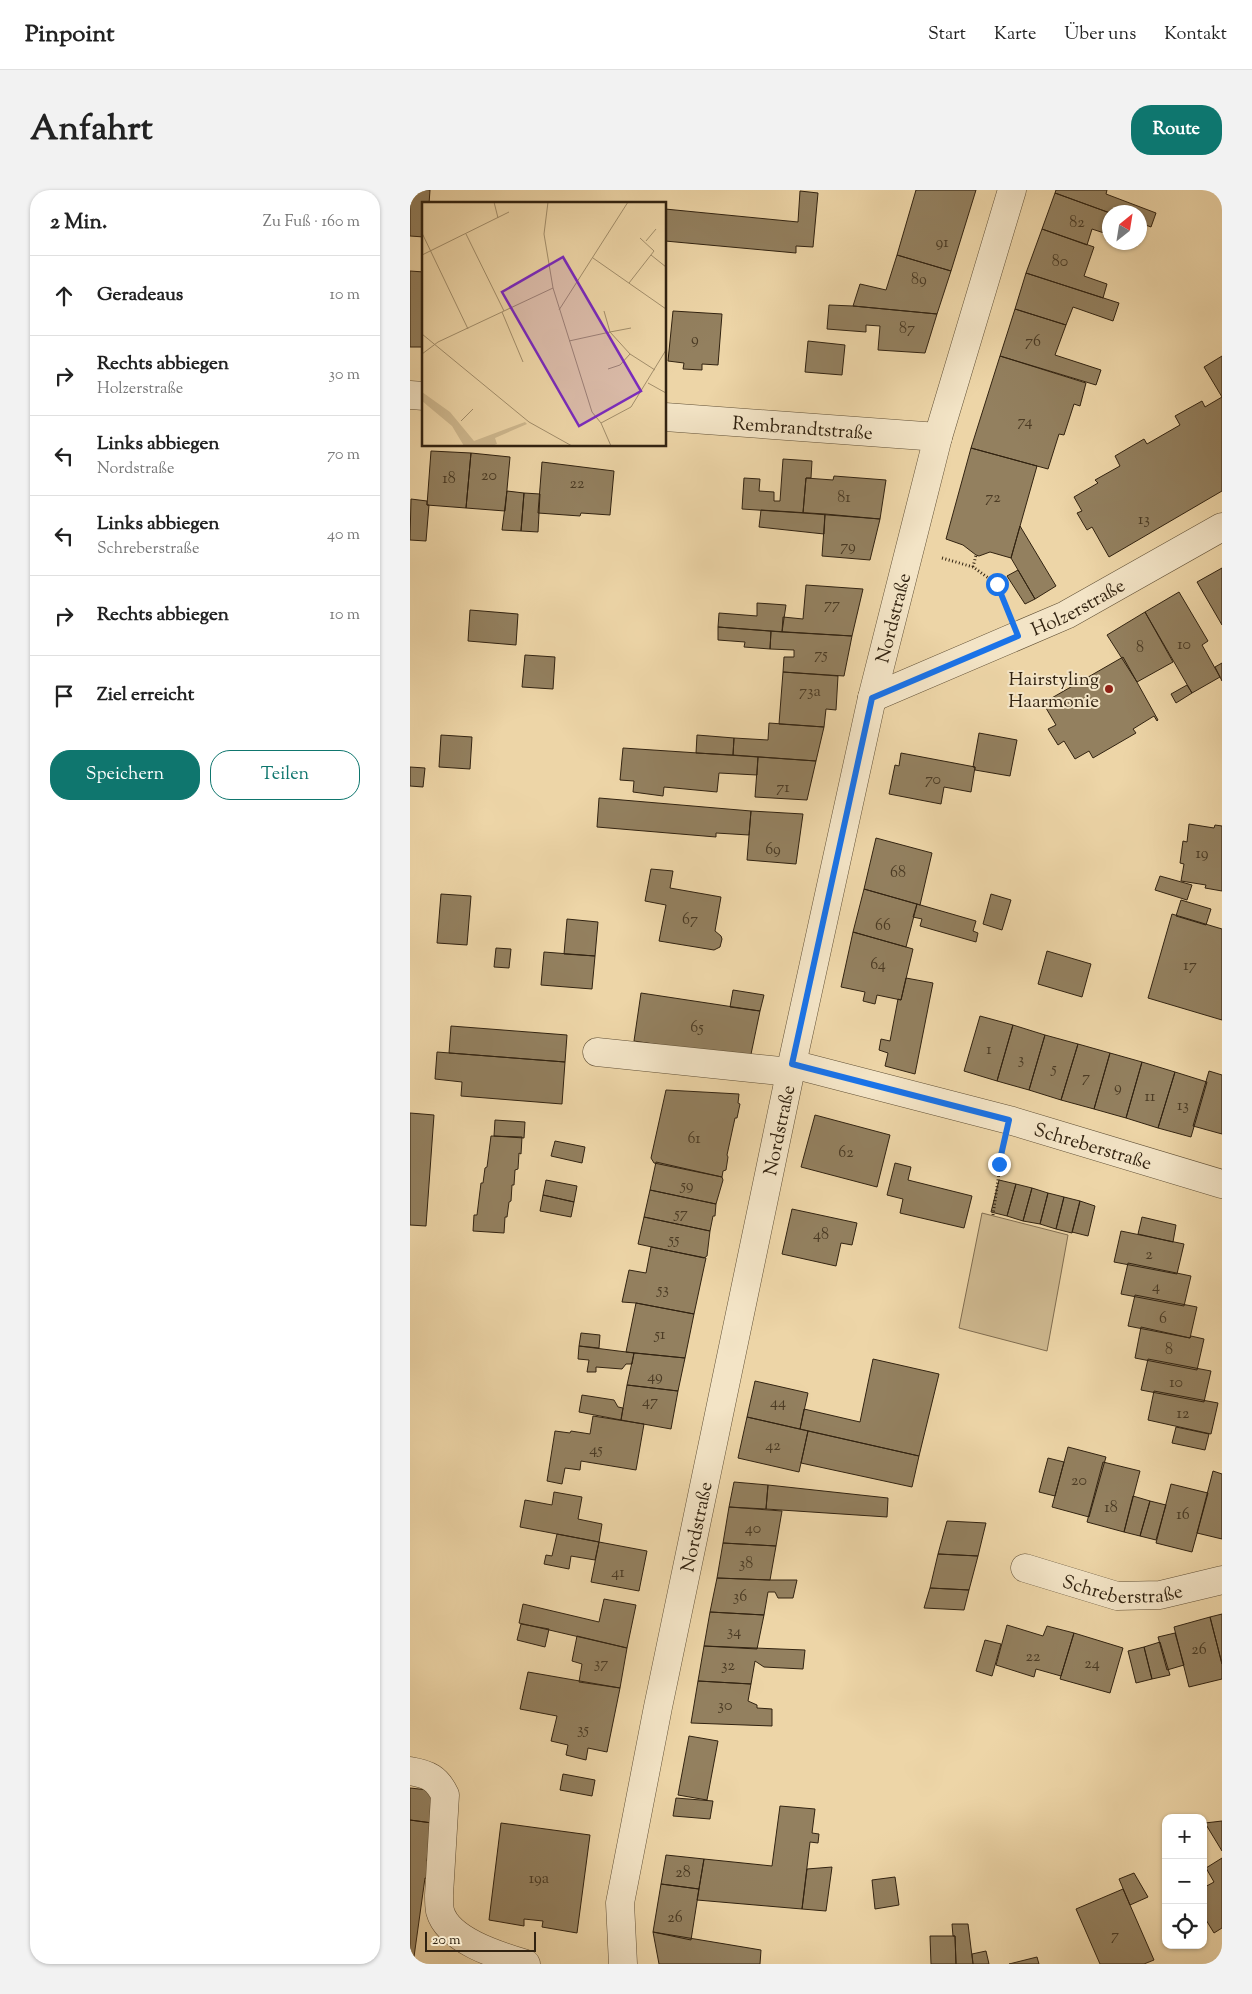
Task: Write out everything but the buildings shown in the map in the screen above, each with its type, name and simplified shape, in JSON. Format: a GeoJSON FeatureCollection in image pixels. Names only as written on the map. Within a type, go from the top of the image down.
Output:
{"type":"FeatureCollection","features":[{"type":"Feature","properties":{"kind":"street","name":"Nordstraße"},"geometry":{"type":"LineString","coordinates":[[623,1964],[620,1903],[658,1706],[791,1068],[872,698],[938,437],[1012,190]]}},
{"type":"Feature","properties":{"kind":"street","name":"Rembrandtstraße"},"geometry":{"type":"LineString","coordinates":[[666,417],[938,437]]}},
{"type":"Feature","properties":{"kind":"street","name":"Holzerstraße"},"geometry":{"type":"LineString","coordinates":[[872,698],[1066,615],[1222,527]]}},
{"type":"Feature","properties":{"kind":"street","name":"Schreberstraße"},"geometry":{"type":"LineString","coordinates":[[597,1052],[791,1068],[1009,1120],[1222,1184]]}},
{"type":"Feature","properties":{"kind":"street","name":"Schreberstraße"},"geometry":{"type":"LineString","coordinates":[[1025,1568],[1117,1596],[1160,1595],[1222,1580]]}},
{"type":"Feature","properties":{"kind":"street"},"geometry":{"type":"LineString","coordinates":[[410,1771],[426,1774],[441,1786],[445,1795],[439,1895],[440,1912],[451,1929],[471,1943],[502,1957],[526,1964]]}},
{"type":"Feature","properties":{"kind":"path"},"geometry":{"type":"LineString","coordinates":[[910,549],[973,566],[997,584],[1018,636]]}},
{"type":"Feature","properties":{"kind":"path"},"geometry":{"type":"LineString","coordinates":[[973,566],[976,555]]}},
{"type":"Feature","properties":{"kind":"path"},"geometry":{"type":"LineString","coordinates":[[993,1215],[999,1164],[1009,1120]]}},
{"type":"Feature","properties":{"kind":"shaded area"},"geometry":{"type":"Polygon","coordinates":[[[982,1213],[1068,1235],[1047,1351],[959,1328],[982,1213]]]}},
{"type":"Feature","properties":{"kind":"place","name":"Hairstyling Haarmonie"},"geometry":{"type":"Point","coordinates":[1109,689]}},
{"type":"Feature","properties":{"kind":"route"},"geometry":{"type":"LineString","coordinates":[[997,584],[1018,636],[872,698],[792,1064],[1009,1120],[999,1164]]}}]}
